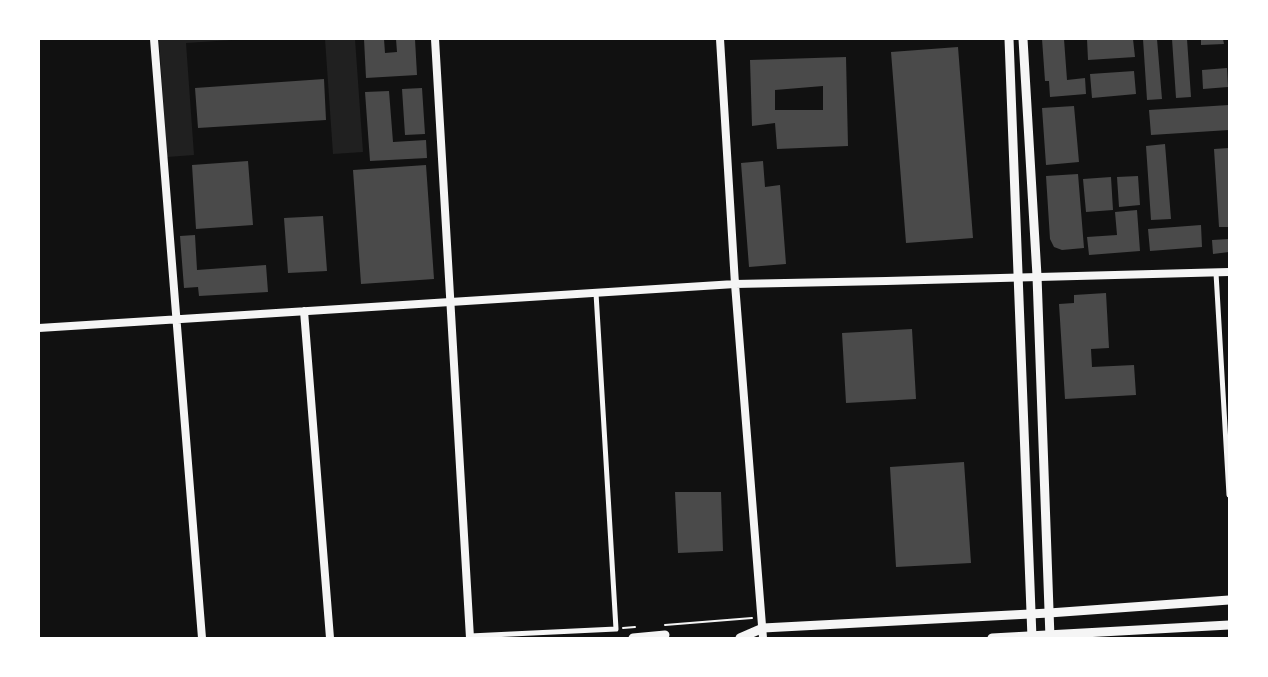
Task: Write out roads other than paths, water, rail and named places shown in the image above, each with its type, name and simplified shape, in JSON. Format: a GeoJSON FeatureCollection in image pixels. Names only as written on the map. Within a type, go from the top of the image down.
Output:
{"type":"FeatureCollection","features":[{"type":"Feature","properties":{"kind":"main road"},"geometry":{"type":"LineString","coordinates":[[1009,39],[1032,637]]}},
{"type":"Feature","properties":{"kind":"main road"},"geometry":{"type":"LineString","coordinates":[[1023,39],[1037,276],[1050,637]]}},
{"type":"Feature","properties":{"kind":"main road"},"geometry":{"type":"LineString","coordinates":[[740,638],[763,628],[1049,613],[1229,600]]}},
{"type":"Feature","properties":{"kind":"main road"},"geometry":{"type":"LineString","coordinates":[[992,638],[1050,637],[1229,625]]}},
{"type":"Feature","properties":{"kind":"main road"},"geometry":{"type":"LineString","coordinates":[[633,638],[666,635]]}},
{"type":"Feature","properties":{"kind":"street"},"geometry":{"type":"LineString","coordinates":[[154,39],[202,638]]}},
{"type":"Feature","properties":{"kind":"street"},"geometry":{"type":"LineString","coordinates":[[435,39],[470,637],[616,628],[596,293]]}},
{"type":"Feature","properties":{"kind":"street"},"geometry":{"type":"LineString","coordinates":[[720,39],[735,284],[763,638]]}},
{"type":"Feature","properties":{"kind":"street"},"geometry":{"type":"LineString","coordinates":[[1216,272],[1229,495]]}},
{"type":"Feature","properties":{"kind":"street"},"geometry":{"type":"LineString","coordinates":[[39,328],[735,284],[1229,272]]}},
{"type":"Feature","properties":{"kind":"street"},"geometry":{"type":"LineString","coordinates":[[304,311],[330,638]]}}]}
